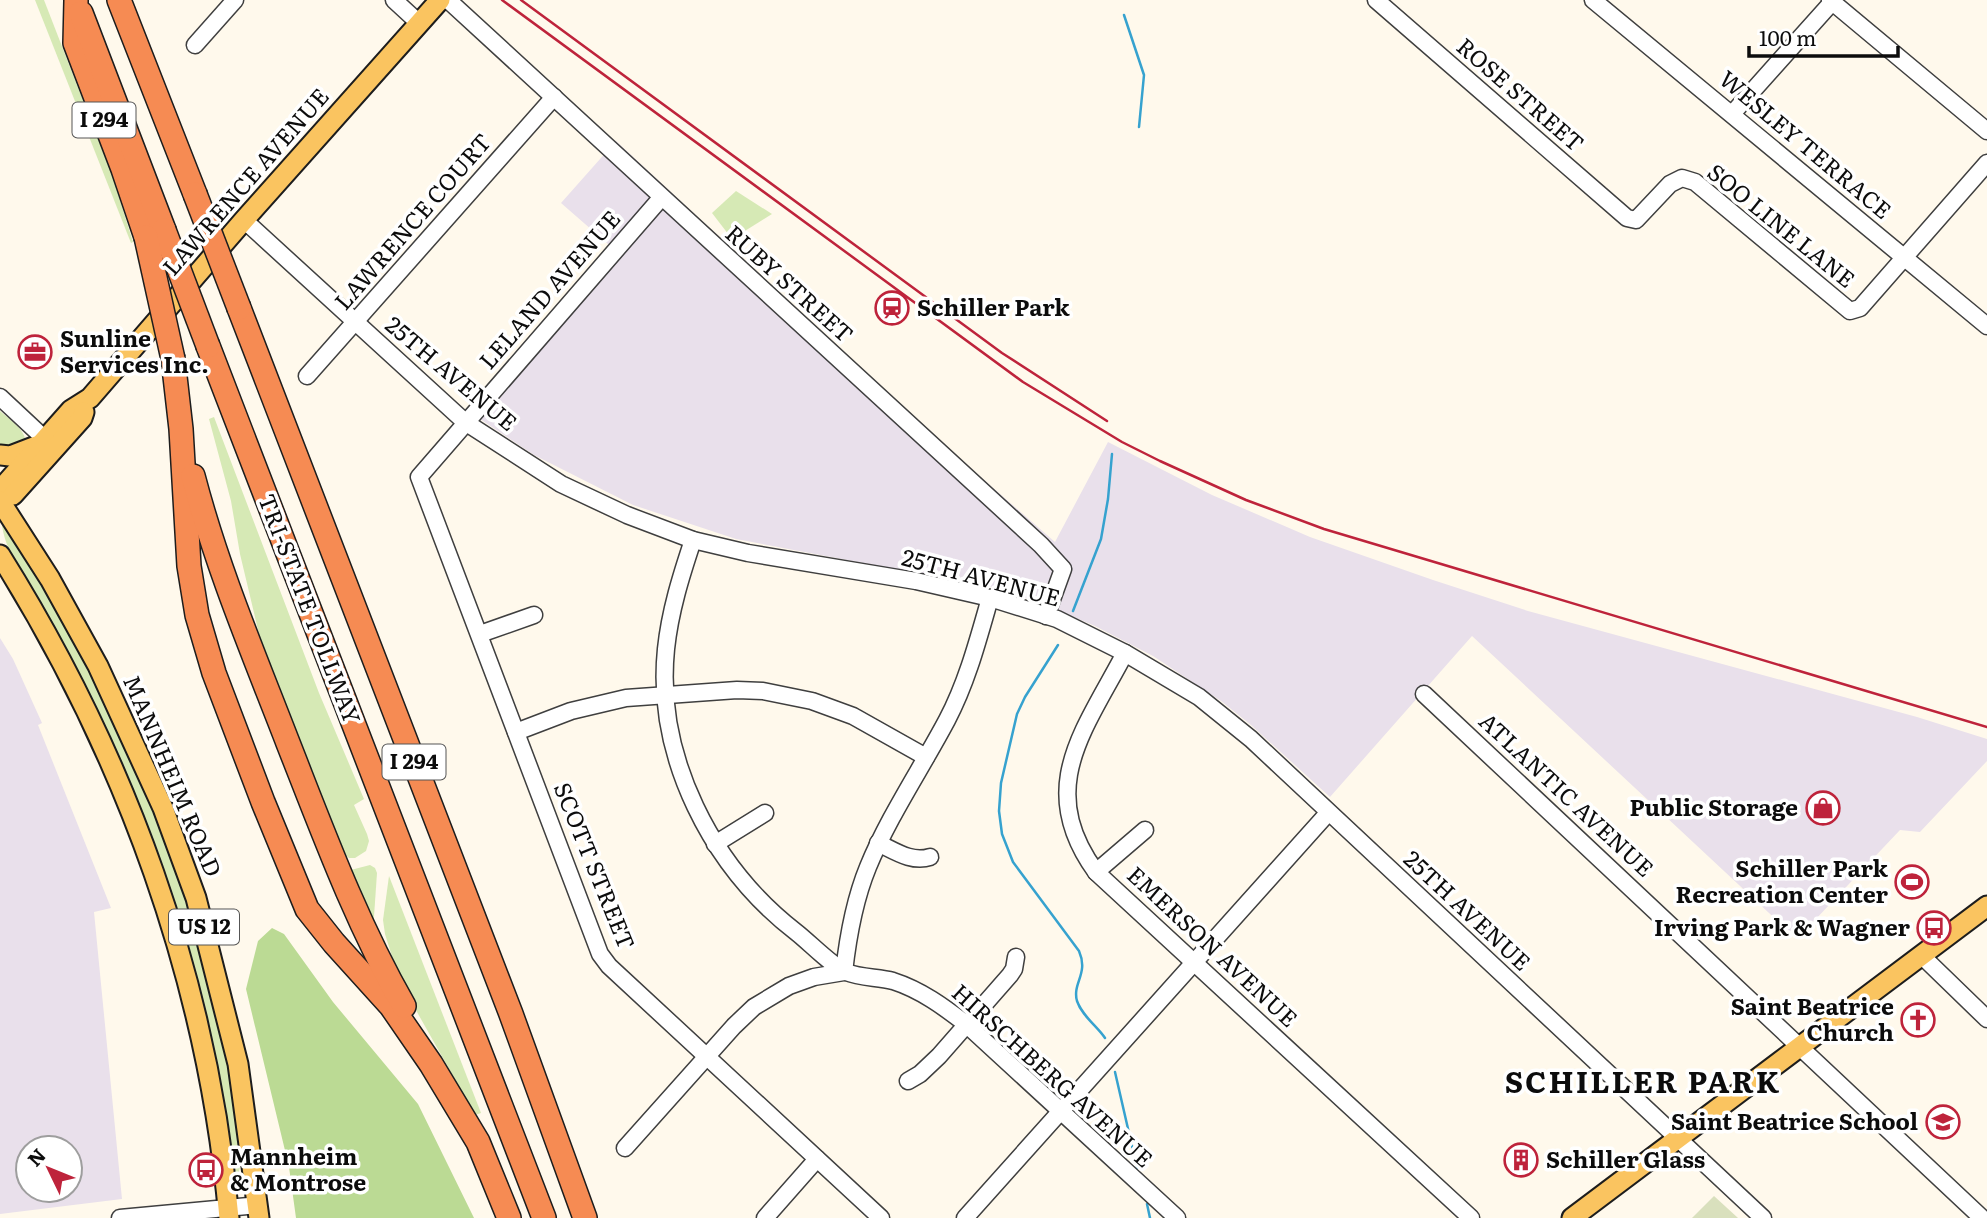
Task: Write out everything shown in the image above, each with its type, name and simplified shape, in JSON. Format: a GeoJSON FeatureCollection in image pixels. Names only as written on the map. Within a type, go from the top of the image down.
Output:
{"type":"FeatureCollection","features":[{"type":"Feature","properties":{"kind":"highway","name":"TRI-STATE TOLLWAY"},"geometry":{"type":"LineString","coordinates":[[76,0],[155,233],[208,346],[544,1218]]}},
{"type":"Feature","properties":{"kind":"highway","name":"TRI-STATE TOLLWAY"},"geometry":{"type":"LineString","coordinates":[[119,0],[511,1014],[585,1218]]}},
{"type":"Feature","properties":{"kind":"highway","name":"I 294"},"geometry":{"type":"LineString","coordinates":[[155,233],[181,429],[189,566],[197,615],[214,673],[304,902],[334,943],[391,1006],[469,1125]]}},
{"type":"Feature","properties":{"kind":"highway","name":"I 294"},"geometry":{"type":"LineString","coordinates":[[181,429],[226,582],[362,928],[391,984],[462,1103],[509,1218]]}},
{"type":"Feature","properties":{"kind":"highway"},"geometry":{"type":"LineString","coordinates":[[552,1129],[601,1218]]}},
{"type":"Feature","properties":{"kind":"main road","name":"LAWRENCE AVENUE"},"geometry":{"type":"LineString","coordinates":[[1,501],[43,442],[71,410],[90,398],[440,0]]}},
{"type":"Feature","properties":{"kind":"main road","name":"LAWRENCE AVENUE"},"geometry":{"type":"LineString","coordinates":[[1,501],[82,418],[90,398]]}},
{"type":"Feature","properties":{"kind":"main road"},"geometry":{"type":"LineString","coordinates":[[0,455],[10,456],[43,442]]}},
{"type":"Feature","properties":{"kind":"main road","name":"MANNHEIM ROAD"},"geometry":{"type":"LineString","coordinates":[[1,501],[50,579],[99,666],[163,808],[196,898],[238,1064],[259,1211]]}},
{"type":"Feature","properties":{"kind":"main road","name":"US 12"},"geometry":{"type":"LineString","coordinates":[[0,555],[41,623],[94,723],[151,862],[184,967],[201,1042],[216,1111],[228,1212]]}},
{"type":"Feature","properties":{"kind":"main road"},"geometry":{"type":"LineString","coordinates":[[1572,1218],[1987,906]]}},
{"type":"Feature","properties":{"kind":"street"},"geometry":{"type":"LineString","coordinates":[[195,45],[235,0]]}},
{"type":"Feature","properties":{"kind":"street"},"geometry":{"type":"LineString","coordinates":[[394,0],[419,23]]}},
{"type":"Feature","properties":{"kind":"street","name":"RUBY STREET"},"geometry":{"type":"LineString","coordinates":[[448,0],[1041,545],[1063,569],[1046,616]]}},
{"type":"Feature","properties":{"kind":"street","name":"ROSE STREET"},"geometry":{"type":"LineString","coordinates":[[1376,0],[1627,218],[1636,220],[1670,184],[1682,178]]}},
{"type":"Feature","properties":{"kind":"street","name":"WESLEY TERRACE"},"geometry":{"type":"LineString","coordinates":[[1594,0],[1987,326]]}},
{"type":"Feature","properties":{"kind":"street"},"geometry":{"type":"LineString","coordinates":[[1732,114],[1832,1],[1987,131]]}},
{"type":"Feature","properties":{"kind":"street","name":"LAWRENCE COURT"},"geometry":{"type":"LineString","coordinates":[[307,376],[554,97]]}},
{"type":"Feature","properties":{"kind":"street"},"geometry":{"type":"LineString","coordinates":[[1905,257],[1987,163]]}},
{"type":"Feature","properties":{"kind":"street","name":"SOO LINE LANE"},"geometry":{"type":"LineString","coordinates":[[1682,178],[1695,181],[1850,311],[1860,308],[1905,257]]}},
{"type":"Feature","properties":{"kind":"street","name":"LELAND AVENUE"},"geometry":{"type":"LineString","coordinates":[[419,477],[661,198]]}},
{"type":"Feature","properties":{"kind":"street","name":"25TH AVENUE"},"geometry":{"type":"LineString","coordinates":[[244,220],[465,422],[561,484],[627,515],[693,540],[732,550],[916,581],[990,598],[1046,616],[1125,653],[1199,698],[1251,739],[1763,1218]]}},
{"type":"Feature","properties":{"kind":"street"},"geometry":{"type":"LineString","coordinates":[[0,397],[43,442]]}},
{"type":"Feature","properties":{"kind":"street","name":"SCOTT STREET"},"geometry":{"type":"LineString","coordinates":[[419,477],[600,954],[609,966],[881,1218]]}},
{"type":"Feature","properties":{"kind":"street","name":"HIRSCHBERG AVENUE"},"geometry":{"type":"LineString","coordinates":[[693,540],[673,602],[666,651],[666,695],[668,718],[682,772],[715,844],[760,901],[844,972],[893,981],[933,999],[966,1024],[1177,1218]]}},
{"type":"Feature","properties":{"kind":"street"},"geometry":{"type":"LineString","coordinates":[[625,1149],[734,1026],[770,996],[814,977],[844,972],[852,918],[867,870],[878,843],[947,719],[963,683],[990,598]]}},
{"type":"Feature","properties":{"kind":"street"},"geometry":{"type":"LineString","coordinates":[[480,634],[534,615]]}},
{"type":"Feature","properties":{"kind":"street","name":"EMERSON AVENUE"},"geometry":{"type":"LineString","coordinates":[[1125,653],[1076,747],[1068,776],[1066,804],[1084,856],[1096,872],[1471,1218]]}},
{"type":"Feature","properties":{"kind":"street"},"geometry":{"type":"LineString","coordinates":[[516,732],[596,704],[737,690],[788,695],[853,716],[926,757]]}},
{"type":"Feature","properties":{"kind":"street","name":"ATLANTIC AVENUE"},"geometry":{"type":"LineString","coordinates":[[1424,694],[1982,1218]]}},
{"type":"Feature","properties":{"kind":"street"},"geometry":{"type":"LineString","coordinates":[[715,844],[765,813]]}},
{"type":"Feature","properties":{"kind":"street"},"geometry":{"type":"LineString","coordinates":[[965,1218],[1328,813]]}},
{"type":"Feature","properties":{"kind":"street"},"geometry":{"type":"LineString","coordinates":[[1096,872],[1146,830]]}},
{"type":"Feature","properties":{"kind":"street"},"geometry":{"type":"LineString","coordinates":[[878,843],[909,858],[930,857]]}},
{"type":"Feature","properties":{"kind":"street"},"geometry":{"type":"LineString","coordinates":[[1921,955],[1987,1019]]}},
{"type":"Feature","properties":{"kind":"street"},"geometry":{"type":"LineString","coordinates":[[908,1081],[939,1056],[1010,975],[1016,957]]}},
{"type":"Feature","properties":{"kind":"street"},"geometry":{"type":"LineString","coordinates":[[765,1218],[817,1159]]}},
{"type":"Feature","properties":{"kind":"street"},"geometry":{"type":"LineString","coordinates":[[120,1218],[259,1211]]}},
{"type":"Feature","properties":{"kind":"shaded area"},"geometry":{"type":"Polygon","coordinates":[[[616,141],[927,430],[1055,542],[1108,442],[1212,495],[1310,537],[1433,580],[1528,611],[1917,717],[1987,739],[1987,761],[1920,832],[1900,830],[1797,939],[1472,636],[1330,797],[1221,701],[1153,656],[1095,626],[1038,602],[990,587],[736,539],[633,505],[534,455],[474,415],[616,251],[561,203],[616,141]]]}},
{"type":"Feature","properties":{"kind":"shaded area"},"geometry":{"type":"Polygon","coordinates":[[[0,638],[13,659],[42,723],[38,725],[111,908],[94,912],[122,1199],[84,1204],[84,1134],[14,1134],[14,1204],[81,1204],[0,1214],[0,638]]]}},
{"type":"Feature","properties":{"kind":"green space"},"geometry":{"type":"Polygon","coordinates":[[[35,0],[44,0],[113,178],[133,242],[131,243],[35,0]]]}},
{"type":"Feature","properties":{"kind":"green space"},"geometry":{"type":"Polygon","coordinates":[[[736,191],[772,214],[732,239],[712,213],[736,191]]]}},
{"type":"Feature","properties":{"kind":"green space"},"geometry":{"type":"Polygon","coordinates":[[[0,411],[20,429],[26,443],[0,450],[0,411]]]}},
{"type":"Feature","properties":{"kind":"green space"},"geometry":{"type":"Polygon","coordinates":[[[214,417],[319,693],[364,799],[354,805],[369,841],[366,851],[355,858],[349,858],[342,852],[264,655],[240,554],[231,501],[209,419],[214,417]]]}},
{"type":"Feature","properties":{"kind":"green space"},"geometry":{"type":"Polygon","coordinates":[[[4,525],[82,658],[117,728],[176,871],[200,945],[219,1020],[240,1138],[241,1160],[236,1179],[201,1002],[169,889],[103,722],[13,557],[4,537],[4,525]]]}},
{"type":"Feature","properties":{"kind":"green space"},"geometry":{"type":"Polygon","coordinates":[[[370,865],[377,873],[373,931],[347,871],[370,865]]]}},
{"type":"Feature","properties":{"kind":"green space"},"geometry":{"type":"Polygon","coordinates":[[[389,876],[481,1113],[475,1115],[408,996],[396,969],[383,920],[389,876]]]}},
{"type":"Feature","properties":{"kind":"green space"},"geometry":{"type":"Polygon","coordinates":[[[272,928],[284,934],[333,1002],[418,1104],[474,1218],[296,1218],[289,1167],[246,989],[258,941],[272,928]]]}},
{"type":"Feature","properties":{"kind":"green space"},"geometry":{"type":"Polygon","coordinates":[[[1714,1196],[1738,1218],[1692,1218],[1714,1196]]]}},
{"type":"Feature","properties":{"kind":"waterway"},"geometry":{"type":"LineString","coordinates":[[1124,15],[1144,75],[1139,127]]}},
{"type":"Feature","properties":{"kind":"waterway"},"geometry":{"type":"LineString","coordinates":[[1073,611],[1101,539],[1112,454]]}},
{"type":"Feature","properties":{"kind":"waterway"},"geometry":{"type":"LineString","coordinates":[[1058,645],[1017,714],[1001,783],[999,811],[1002,834],[1013,862],[1079,951],[1082,966],[1077,1001],[1105,1038]]}},
{"type":"Feature","properties":{"kind":"waterway"},"geometry":{"type":"LineString","coordinates":[[1115,1072],[1137,1168]]}},
{"type":"Feature","properties":{"kind":"waterway"},"geometry":{"type":"LineString","coordinates":[[1147,1204],[1150,1218]]}},
{"type":"Feature","properties":{"kind":"railway"},"geometry":{"type":"LineString","coordinates":[[502,0],[1023,382],[1122,442],[1160,461],[1246,500],[1324,529],[1987,727]]}},
{"type":"Feature","properties":{"kind":"railway"},"geometry":{"type":"LineString","coordinates":[[521,0],[1002,353],[1107,421]]}},
{"type":"Feature","properties":{"kind":"place","name":"Schiller Park"},"geometry":{"type":"Point","coordinates":[892,308]}},
{"type":"Feature","properties":{"kind":"place","name":"Sunline Services Inc."},"geometry":{"type":"Point","coordinates":[35,352]}},
{"type":"Feature","properties":{"kind":"place","name":"Public Storage"},"geometry":{"type":"Point","coordinates":[1823,808]}},
{"type":"Feature","properties":{"kind":"place","name":"Schiller Park Recreation Center"},"geometry":{"type":"Point","coordinates":[1912,882]}},
{"type":"Feature","properties":{"kind":"place","name":"Irving Park & Wagner"},"geometry":{"type":"Point","coordinates":[1934,928]}},
{"type":"Feature","properties":{"kind":"place","name":"Saint Beatrice Church"},"geometry":{"type":"Point","coordinates":[1918,1020]}},
{"type":"Feature","properties":{"kind":"place","name":"Saint Beatrice School"},"geometry":{"type":"Point","coordinates":[1943,1122]}},
{"type":"Feature","properties":{"kind":"place","name":"Schiller Glass"},"geometry":{"type":"Point","coordinates":[1521,1160]}},
{"type":"Feature","properties":{"kind":"place","name":"Mannheim & Montrose"},"geometry":{"type":"Point","coordinates":[206,1170]}},
{"type":"Feature","properties":{"kind":"district","name":"SCHILLER PARK"},"geometry":{"type":"Point","coordinates":[1643,1083]}}]}
